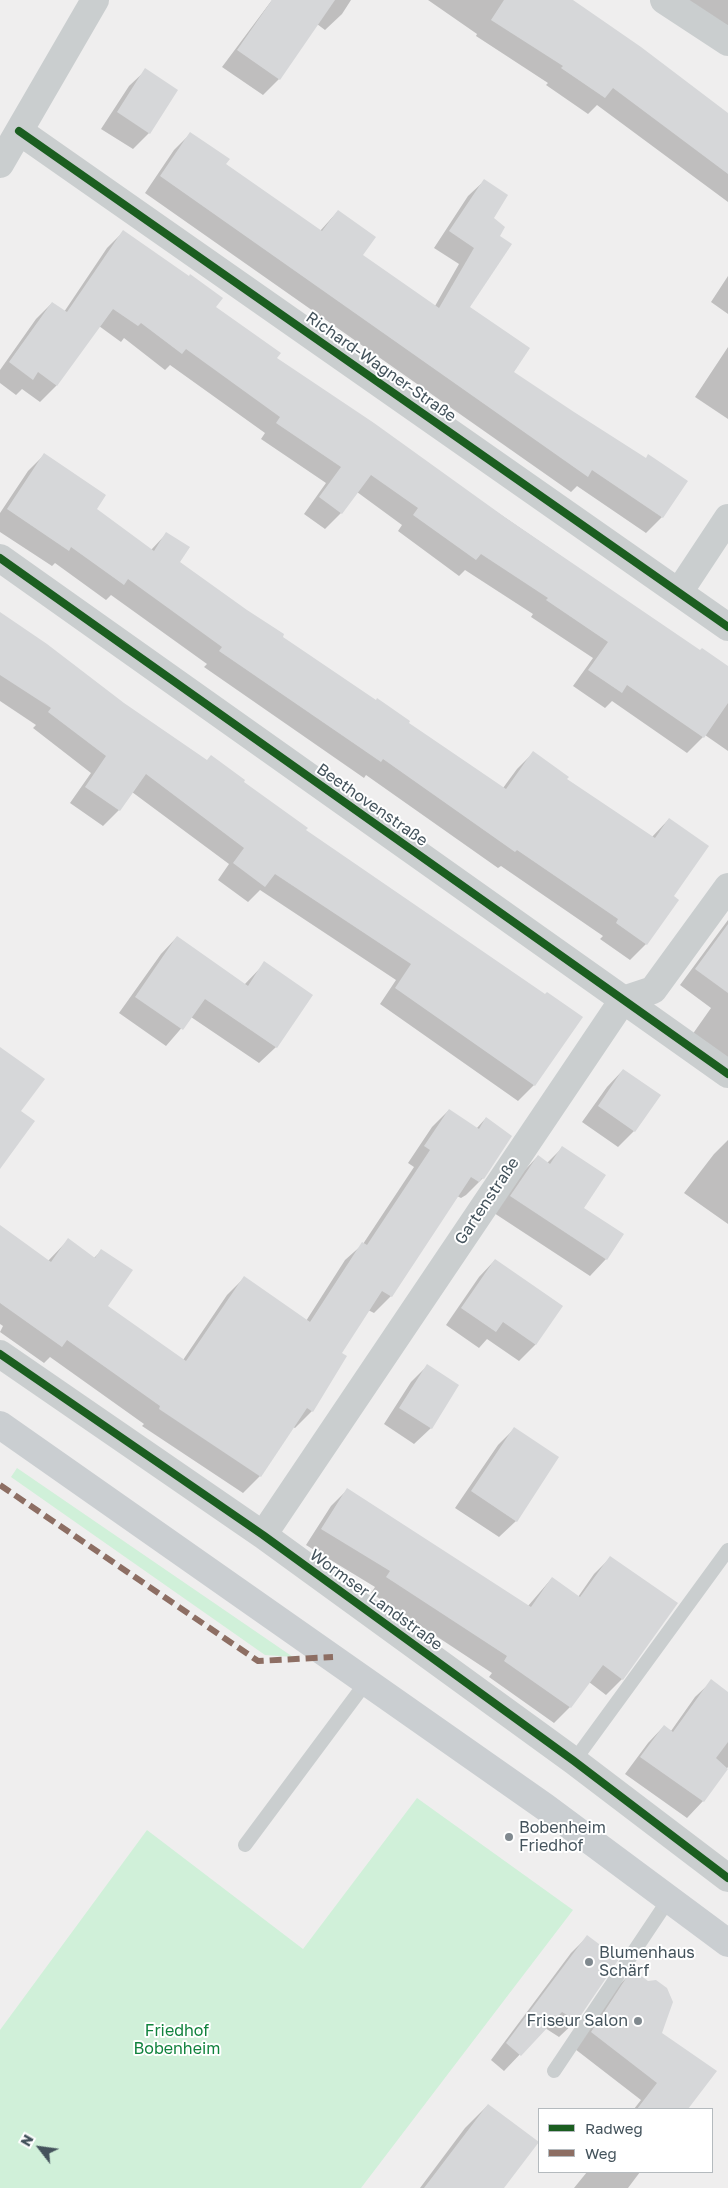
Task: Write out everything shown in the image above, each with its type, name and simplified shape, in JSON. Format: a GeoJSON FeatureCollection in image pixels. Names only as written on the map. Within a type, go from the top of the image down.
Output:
{"type":"FeatureCollection","features":[{"type":"Feature","properties":{"kind":"main road"},"geometry":{"type":"LineString","coordinates":[[0,1424],[545,1807],[728,1943]]}},
{"type":"Feature","properties":{"kind":"street"},"geometry":{"type":"LineString","coordinates":[[0,164],[95,0]]}},
{"type":"Feature","properties":{"kind":"street"},"geometry":{"type":"LineString","coordinates":[[664,0],[728,42]]}},
{"type":"Feature","properties":{"kind":"street","name":"Richard-Wagner-Straße"},"geometry":{"type":"LineString","coordinates":[[19,131],[728,626]]}},
{"type":"Feature","properties":{"kind":"street"},"geometry":{"type":"LineString","coordinates":[[679,592],[728,518]]}},
{"type":"Feature","properties":{"kind":"street","name":"Beethovenstraße"},"geometry":{"type":"LineString","coordinates":[[0,558],[728,1074]]}},
{"type":"Feature","properties":{"kind":"street"},"geometry":{"type":"LineString","coordinates":[[623,1000],[654,990],[728,887]]}},
{"type":"Feature","properties":{"kind":"street","name":"Gartenstraße"},"geometry":{"type":"LineString","coordinates":[[263,1535],[623,1000]]}},
{"type":"Feature","properties":{"kind":"street","name":"Wormser Landstraße"},"geometry":{"type":"LineString","coordinates":[[0,1354],[263,1535],[574,1761],[728,1878]]}},
{"type":"Feature","properties":{"kind":"lane"},"geometry":{"type":"LineString","coordinates":[[574,1761],[728,1550]]}},
{"type":"Feature","properties":{"kind":"lane"},"geometry":{"type":"LineString","coordinates":[[245,1845],[367,1682]]}},
{"type":"Feature","properties":{"kind":"lane"},"geometry":{"type":"LineString","coordinates":[[554,2071],[669,1899]]}},
{"type":"Feature","properties":{"kind":"green space"},"geometry":{"type":"Polygon","coordinates":[[[17,1468],[293,1657],[265,1655],[11,1477],[17,1468]]]}},
{"type":"Feature","properties":{"kind":"green space","name":"Friedhof Bobenheim"},"geometry":{"type":"Polygon","coordinates":[[[417,1798],[573,1910],[361,2188],[0,2188],[0,2030],[147,1830],[303,1949],[417,1798]]]}},
{"type":"Feature","properties":{"kind":"building"},"geometry":{"type":"Polygon","coordinates":[[[272,0],[335,0],[280,80],[237,50],[272,0]]]}},
{"type":"Feature","properties":{"kind":"building"},"geometry":{"type":"Polygon","coordinates":[[[504,0],[573,0],[641,47],[728,113],[728,174],[613,88],[605,98],[561,68],[563,66],[491,20],[504,0]]]}},
{"type":"Feature","properties":{"kind":"building"},"geometry":{"type":"Polygon","coordinates":[[[145,68],[178,90],[150,134],[117,112],[145,68]]]}},
{"type":"Feature","properties":{"kind":"building"},"geometry":{"type":"Polygon","coordinates":[[[190,132],[230,159],[226,164],[322,231],[338,210],[376,237],[363,255],[439,308],[474,248],[449,231],[484,179],[508,195],[494,218],[505,227],[500,236],[512,244],[470,307],[530,348],[514,372],[646,458],[648,454],[688,481],[663,518],[592,470],[588,477],[160,176],[190,132]]]}},
{"type":"Feature","properties":{"kind":"building"},"geometry":{"type":"Polygon","coordinates":[[[123,230],[223,298],[216,307],[281,353],[277,358],[374,423],[506,518],[700,650],[702,648],[728,666],[728,703],[704,738],[627,685],[622,693],[588,670],[608,642],[546,600],[548,598],[481,554],[476,560],[413,515],[418,508],[371,475],[342,514],[319,497],[341,467],[276,423],[280,417],[186,349],[182,354],[141,323],[138,326],[113,309],[57,386],[38,372],[33,380],[9,362],[52,302],[67,312],[123,230]]]}},
{"type":"Feature","properties":{"kind":"building"},"geometry":{"type":"Polygon","coordinates":[[[44,453],[106,495],[97,509],[154,551],[166,532],[190,547],[180,562],[284,634],[283,637],[376,700],[377,698],[410,721],[409,723],[506,789],[533,751],[569,777],[567,779],[655,838],[669,818],[709,846],[674,896],[679,900],[647,945],[616,923],[618,919],[517,850],[515,852],[383,759],[381,762],[219,651],[222,647],[128,579],[124,585],[71,547],[69,551],[7,509],[44,453]]]}},
{"type":"Feature","properties":{"kind":"building"},"geometry":{"type":"Polygon","coordinates":[[[0,612],[47,644],[124,703],[207,760],[211,755],[245,780],[244,782],[308,828],[306,830],[545,994],[547,992],[583,1017],[535,1086],[395,988],[411,964],[275,874],[265,887],[233,863],[244,848],[146,774],[120,811],[85,787],[106,756],[48,712],[51,708],[0,675],[0,612]]]}},
{"type":"Feature","properties":{"kind":"building"},"geometry":{"type":"Polygon","coordinates":[[[728,924],[728,993],[695,969],[728,924]]]}},
{"type":"Feature","properties":{"kind":"building"},"geometry":{"type":"Polygon","coordinates":[[[177,936],[248,986],[264,961],[313,995],[277,1048],[205,999],[183,1030],[135,997],[177,936]]]}},
{"type":"Feature","properties":{"kind":"building"},"geometry":{"type":"Polygon","coordinates":[[[0,1047],[45,1079],[21,1111],[35,1121],[0,1169],[0,1047]]]}},
{"type":"Feature","properties":{"kind":"building"},"geometry":{"type":"Polygon","coordinates":[[[623,1069],[661,1095],[635,1132],[598,1106],[623,1069]]]}},
{"type":"Feature","properties":{"kind":"building"},"geometry":{"type":"Polygon","coordinates":[[[449,1109],[479,1129],[486,1117],[512,1136],[484,1179],[482,1178],[479,1182],[471,1177],[392,1297],[382,1291],[342,1353],[347,1356],[313,1412],[307,1408],[261,1477],[159,1409],[160,1406],[67,1340],[62,1347],[0,1303],[0,1225],[51,1262],[68,1238],[95,1258],[101,1249],[133,1270],[108,1306],[186,1361],[244,1276],[310,1322],[362,1242],[367,1245],[430,1150],[424,1146],[449,1109]]]}},
{"type":"Feature","properties":{"kind":"building"},"geometry":{"type":"Polygon","coordinates":[[[562,1146],[606,1175],[584,1208],[624,1234],[607,1260],[510,1196],[538,1155],[550,1164],[562,1146]]]}},
{"type":"Feature","properties":{"kind":"building"},"geometry":{"type":"Polygon","coordinates":[[[495,1259],[563,1306],[536,1345],[503,1322],[496,1332],[461,1308],[495,1259]]]}},
{"type":"Feature","properties":{"kind":"building"},"geometry":{"type":"Polygon","coordinates":[[[427,1364],[459,1385],[432,1429],[399,1408],[427,1364]]]}},
{"type":"Feature","properties":{"kind":"building"},"geometry":{"type":"Polygon","coordinates":[[[514,1427],[559,1457],[517,1522],[471,1491],[514,1427]]]}},
{"type":"Feature","properties":{"kind":"building"},"geometry":{"type":"Polygon","coordinates":[[[347,1488],[531,1607],[552,1577],[580,1597],[610,1556],[678,1603],[623,1680],[603,1665],[571,1708],[504,1661],[507,1656],[386,1577],[390,1571],[321,1529],[347,1488]]]}},
{"type":"Feature","properties":{"kind":"building"},"geometry":{"type":"Polygon","coordinates":[[[711,1679],[728,1692],[728,1742],[716,1758],[728,1769],[704,1802],[640,1757],[664,1725],[673,1732],[711,1679]]]}},
{"type":"Feature","properties":{"kind":"building"},"geometry":{"type":"Polygon","coordinates":[[[587,1935],[619,1959],[577,2021],[562,2012],[521,2056],[506,2043],[587,1935]]]}},
{"type":"Feature","properties":{"kind":"building"},"geometry":{"type":"Polygon","coordinates":[[[632,1969],[648,1981],[656,1980],[667,1988],[673,2002],[662,2033],[717,2071],[689,2108],[638,2108],[657,2083],[591,2032],[632,1969]]]}},
{"type":"Feature","properties":{"kind":"building"},"geometry":{"type":"Polygon","coordinates":[[[488,2104],[538,2141],[504,2188],[424,2188],[488,2104]]]}},
{"type":"Feature","properties":{"kind":"marked path"},"geometry":{"type":"LineString","coordinates":[[0,1485],[258,1661],[333,1657]]}},
{"type":"Feature","properties":{"kind":"cycle path"},"geometry":{"type":"LineString","coordinates":[[19,131],[728,627]]}},
{"type":"Feature","properties":{"kind":"cycle path"},"geometry":{"type":"LineString","coordinates":[[0,558],[728,1074]]}},
{"type":"Feature","properties":{"kind":"cycle path"},"geometry":{"type":"LineString","coordinates":[[0,1354],[263,1535],[574,1761],[728,1878]]}},
{"type":"Feature","properties":{"kind":"place","name":"Bobenheim Friedhof"},"geometry":{"type":"Point","coordinates":[509,1837]}},
{"type":"Feature","properties":{"kind":"place","name":"Blumenhaus Schärf"},"geometry":{"type":"Point","coordinates":[589,1962]}},
{"type":"Feature","properties":{"kind":"place","name":"Friseur Salon"},"geometry":{"type":"Point","coordinates":[638,2021]}}]}
